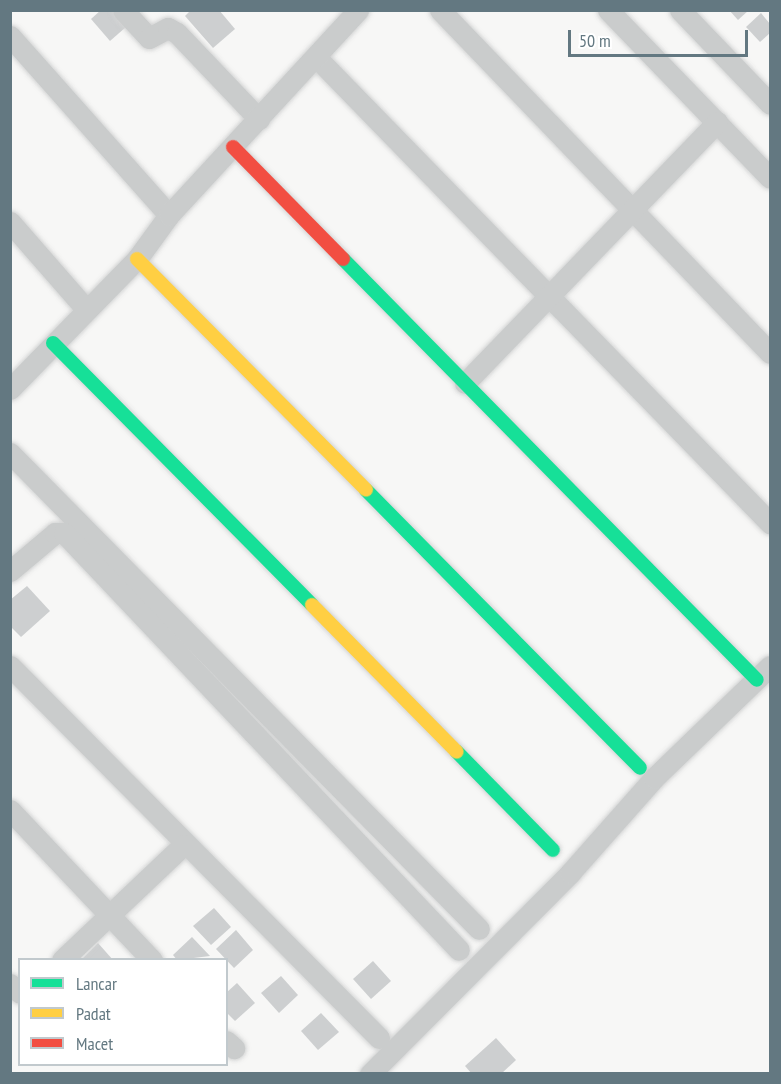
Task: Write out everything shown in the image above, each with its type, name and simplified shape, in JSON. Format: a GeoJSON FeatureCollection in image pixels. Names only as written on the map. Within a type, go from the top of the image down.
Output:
{"type":"FeatureCollection","features":[{"type":"Feature","properties":{"kind":"street"},"geometry":{"type":"LineString","coordinates":[[123,10],[149,38],[168,28],[177,33],[259,119]]}},
{"type":"Feature","properties":{"kind":"street"},"geometry":{"type":"LineString","coordinates":[[10,389],[137,259],[170,214],[358,10]]}},
{"type":"Feature","properties":{"kind":"street"},"geometry":{"type":"LineString","coordinates":[[440,10],[771,353]]}},
{"type":"Feature","properties":{"kind":"street"},"geometry":{"type":"LineString","coordinates":[[608,10],[771,178]]}},
{"type":"Feature","properties":{"kind":"street"},"geometry":{"type":"LineString","coordinates":[[680,10],[771,104]]}},
{"type":"Feature","properties":{"kind":"street"},"geometry":{"type":"LineString","coordinates":[[10,36],[170,214]]}},
{"type":"Feature","properties":{"kind":"street"},"geometry":{"type":"LineString","coordinates":[[316,57],[771,523]]}},
{"type":"Feature","properties":{"kind":"street"},"geometry":{"type":"LineString","coordinates":[[465,383],[717,123]]}},
{"type":"Feature","properties":{"kind":"street"},"geometry":{"type":"LineString","coordinates":[[233,147],[465,383],[764,673],[654,778],[570,873],[370,1074]]}},
{"type":"Feature","properties":{"kind":"street"},"geometry":{"type":"LineString","coordinates":[[10,222],[86,309]]}},
{"type":"Feature","properties":{"kind":"street"},"geometry":{"type":"LineString","coordinates":[[137,259],[640,768]]}},
{"type":"Feature","properties":{"kind":"street"},"geometry":{"type":"LineString","coordinates":[[53,343],[553,850]]}},
{"type":"Feature","properties":{"kind":"street"},"geometry":{"type":"LineString","coordinates":[[10,453],[479,929]]}},
{"type":"Feature","properties":{"kind":"street"},"geometry":{"type":"LineString","coordinates":[[10,572],[55,533],[64,533],[459,950]]}},
{"type":"Feature","properties":{"kind":"street"},"geometry":{"type":"LineString","coordinates":[[10,666],[183,845],[379,1038]]}},
{"type":"Feature","properties":{"kind":"street"},"geometry":{"type":"LineString","coordinates":[[10,810],[150,958]]}},
{"type":"Feature","properties":{"kind":"street"},"geometry":{"type":"LineString","coordinates":[[64,958],[183,845]]}},
{"type":"Feature","properties":{"kind":"building"},"geometry":{"type":"Polygon","coordinates":[[[101,10],[111,10],[126,27],[110,41],[91,19],[101,10]]]}},
{"type":"Feature","properties":{"kind":"building"},"geometry":{"type":"Polygon","coordinates":[[[191,10],[219,10],[235,29],[213,48],[185,16],[191,10]]]}},
{"type":"Feature","properties":{"kind":"building"},"geometry":{"type":"Polygon","coordinates":[[[729,10],[749,10],[738,20],[729,10]]]}},
{"type":"Feature","properties":{"kind":"building"},"geometry":{"type":"Polygon","coordinates":[[[761,13],[770,24],[770,33],[760,42],[746,27],[761,13]]]}},
{"type":"Feature","properties":{"kind":"building"},"geometry":{"type":"Polygon","coordinates":[[[27,586],[50,611],[21,637],[10,626],[10,600],[27,586]]]}},
{"type":"Feature","properties":{"kind":"building"},"geometry":{"type":"Polygon","coordinates":[[[214,908],[231,927],[211,945],[193,926],[214,908]]]}},
{"type":"Feature","properties":{"kind":"building"},"geometry":{"type":"Polygon","coordinates":[[[236,930],[253,950],[234,968],[228,962],[228,958],[225,958],[216,949],[236,930]]]}},
{"type":"Feature","properties":{"kind":"building"},"geometry":{"type":"Polygon","coordinates":[[[192,937],[210,956],[175,958],[173,955],[192,937]]]}},
{"type":"Feature","properties":{"kind":"building"},"geometry":{"type":"Polygon","coordinates":[[[98,943],[111,958],[83,958],[98,943]]]}},
{"type":"Feature","properties":{"kind":"building"},"geometry":{"type":"Polygon","coordinates":[[[373,961],[391,981],[371,999],[353,979],[373,961]]]}},
{"type":"Feature","properties":{"kind":"building"},"geometry":{"type":"Polygon","coordinates":[[[281,976],[298,995],[279,1013],[261,993],[281,976]]]}},
{"type":"Feature","properties":{"kind":"building"},"geometry":{"type":"Polygon","coordinates":[[[237,983],[255,1003],[235,1021],[228,1014],[228,991],[237,983]]]}},
{"type":"Feature","properties":{"kind":"building"},"geometry":{"type":"Polygon","coordinates":[[[321,1013],[339,1032],[318,1050],[301,1031],[321,1013]]]}},
{"type":"Feature","properties":{"kind":"building"},"geometry":{"type":"Polygon","coordinates":[[[496,1038],[516,1060],[501,1074],[472,1074],[465,1066],[496,1038]]]}},
{"type":"Feature","properties":{"kind":"traffic: fast"},"geometry":{"type":"LineString","coordinates":[[343,259],[757,680]]}},
{"type":"Feature","properties":{"kind":"traffic: fast"},"geometry":{"type":"LineString","coordinates":[[53,343],[312,605]]}},
{"type":"Feature","properties":{"kind":"traffic: fast"},"geometry":{"type":"LineString","coordinates":[[366,490],[640,768]]}},
{"type":"Feature","properties":{"kind":"traffic: fast"},"geometry":{"type":"LineString","coordinates":[[457,752],[553,850]]}},
{"type":"Feature","properties":{"kind":"traffic: slow"},"geometry":{"type":"LineString","coordinates":[[137,259],[366,490]]}},
{"type":"Feature","properties":{"kind":"traffic: slow"},"geometry":{"type":"LineString","coordinates":[[312,605],[457,752]]}},
{"type":"Feature","properties":{"kind":"traffic: jam"},"geometry":{"type":"LineString","coordinates":[[233,147],[343,259]]}}]}
